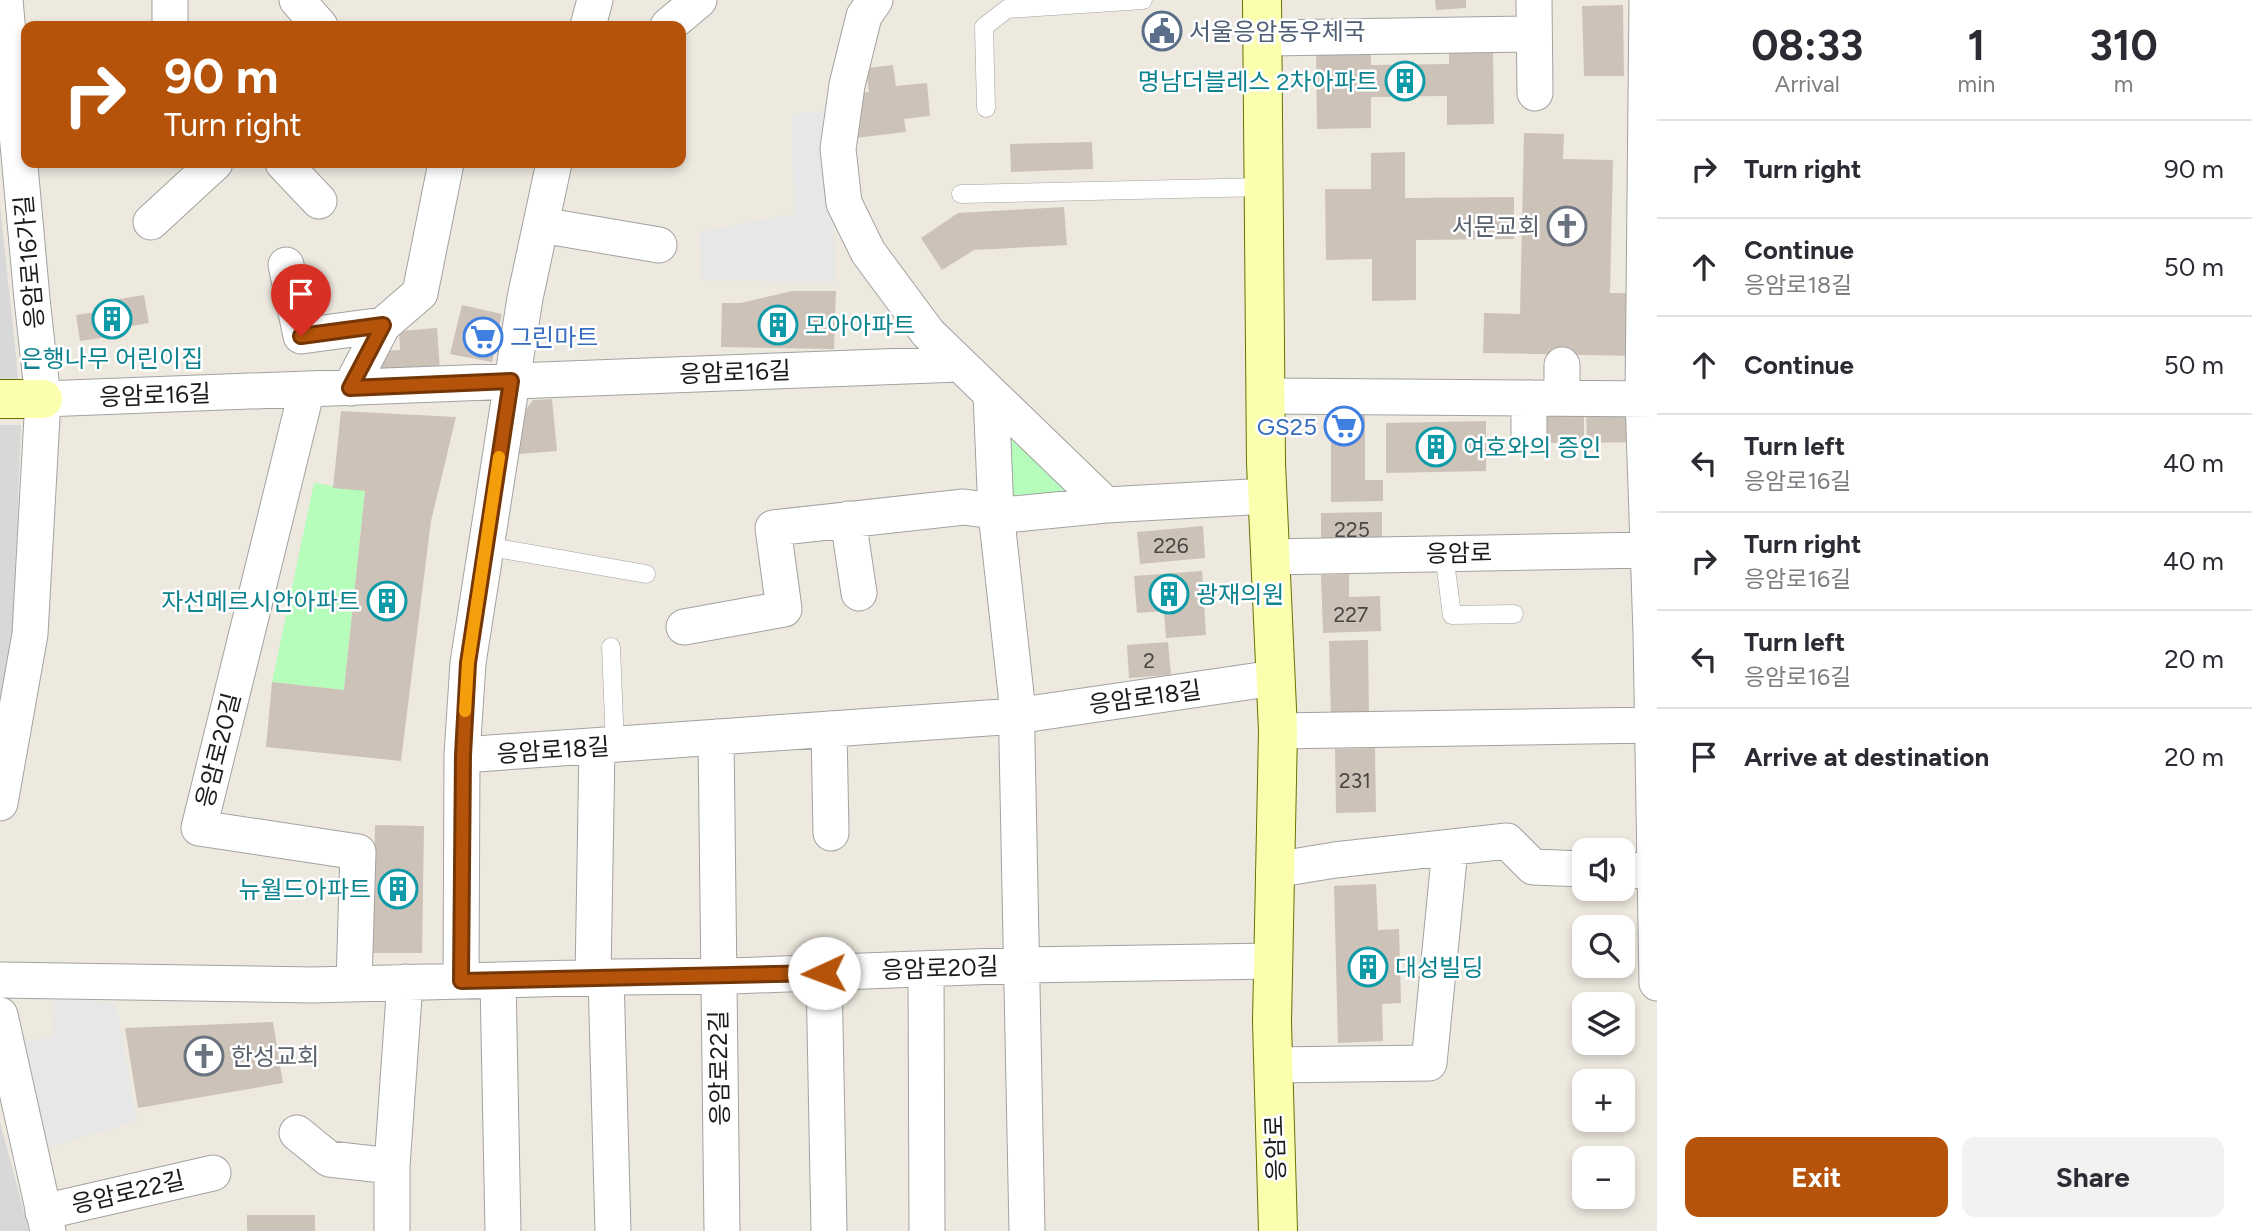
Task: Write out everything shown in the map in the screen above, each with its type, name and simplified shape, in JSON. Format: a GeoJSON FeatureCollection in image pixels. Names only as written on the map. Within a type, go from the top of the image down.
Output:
{"type":"FeatureCollection","features":[{"type":"Feature","properties":{"kind":"main road","name":"응암로"},"geometry":{"type":"LineString","coordinates":[[1262,0],[1268,496],[1278,731],[1273,961],[1278,1231]]}},
{"type":"Feature","properties":{"kind":"main road"},"geometry":{"type":"LineString","coordinates":[[0,399],[43,399]]}},
{"type":"Feature","properties":{"kind":"street","name":"응암로16가길"},"geometry":{"type":"LineString","coordinates":[[5,0],[43,399]]}},
{"type":"Feature","properties":{"kind":"street"},"geometry":{"type":"LineString","coordinates":[[170,0],[170,21]]}},
{"type":"Feature","properties":{"kind":"street"},"geometry":{"type":"LineString","coordinates":[[297,0],[316,21]]}},
{"type":"Feature","properties":{"kind":"street"},"geometry":{"type":"LineString","coordinates":[[589,21],[595,0]]}},
{"type":"Feature","properties":{"kind":"street"},"geometry":{"type":"LineString","coordinates":[[674,21],[699,0]]}},
{"type":"Feature","properties":{"kind":"street"},"geometry":{"type":"LineString","coordinates":[[875,0],[864,16],[847,85],[838,149],[844,203],[868,252],[928,333],[1105,505]]}},
{"type":"Feature","properties":{"kind":"street"},"geometry":{"type":"LineString","coordinates":[[1647,0],[1650,399],[1648,550],[1654,633],[1652,725],[1656,824],[1639,870],[1657,983]]}},
{"type":"Feature","properties":{"kind":"street"},"geometry":{"type":"LineString","coordinates":[[1262,38],[1534,17],[1535,93]]}},
{"type":"Feature","properties":{"kind":"street"},"geometry":{"type":"LineString","coordinates":[[150,222],[209,168]]}},
{"type":"Feature","properties":{"kind":"street"},"geometry":{"type":"LineString","coordinates":[[288,168],[319,201]]}},
{"type":"Feature","properties":{"kind":"street"},"geometry":{"type":"LineString","coordinates":[[350,388],[383,325],[419,293],[445,168]]}},
{"type":"Feature","properties":{"kind":"street"},"geometry":{"type":"LineString","coordinates":[[511,381],[525,298],[553,168]]}},
{"type":"Feature","properties":{"kind":"street"},"geometry":{"type":"LineString","coordinates":[[541,225],[659,245]]}},
{"type":"Feature","properties":{"kind":"street"},"geometry":{"type":"LineString","coordinates":[[286,265],[301,336],[383,325]]}},
{"type":"Feature","properties":{"kind":"street","name":"응암로16길"},"geometry":{"type":"LineString","coordinates":[[43,399],[959,364]]}},
{"type":"Feature","properties":{"kind":"street","name":"응암로18길"},"geometry":{"type":"LineString","coordinates":[[511,381],[468,663],[463,755],[1016,716],[1274,678]]}},
{"type":"Feature","properties":{"kind":"street"},"geometry":{"type":"LineString","coordinates":[[1266,396],[1551,387],[1650,399]]}},
{"type":"Feature","properties":{"kind":"street"},"geometry":{"type":"LineString","coordinates":[[1529,434],[1551,387]]}},
{"type":"Feature","properties":{"kind":"street","name":"응암로20길"},"geometry":{"type":"LineString","coordinates":[[307,389],[199,828],[358,852],[354,984]]}},
{"type":"Feature","properties":{"kind":"street"},"geometry":{"type":"LineString","coordinates":[[991,394],[996,512],[1016,716]]}},
{"type":"Feature","properties":{"kind":"street"},"geometry":{"type":"LineString","coordinates":[[0,803],[30,634],[43,399]]}},
{"type":"Feature","properties":{"kind":"street"},"geometry":{"type":"LineString","coordinates":[[684,627],[784,609],[773,528],[964,507],[1015,514],[1105,505],[1268,496]]}},
{"type":"Feature","properties":{"kind":"street"},"geometry":{"type":"LineString","coordinates":[[848,519],[859,593]]}},
{"type":"Feature","properties":{"kind":"street","name":"응암로"},"geometry":{"type":"LineString","coordinates":[[1270,557],[1648,550]]}},
{"type":"Feature","properties":{"kind":"street","name":"응암로20길"},"geometry":{"type":"LineString","coordinates":[[1016,716],[1023,965]]}},
{"type":"Feature","properties":{"kind":"street"},"geometry":{"type":"LineString","coordinates":[[1278,731],[1652,725]]}},
{"type":"Feature","properties":{"kind":"street"},"geometry":{"type":"LineString","coordinates":[[829,729],[831,833]]}},
{"type":"Feature","properties":{"kind":"street","name":"응암로22길"},"geometry":{"type":"LineString","coordinates":[[716,737],[722,1231]]}},
{"type":"Feature","properties":{"kind":"street"},"geometry":{"type":"LineString","coordinates":[[606,746],[600,977],[613,1231]]}},
{"type":"Feature","properties":{"kind":"street"},"geometry":{"type":"LineString","coordinates":[[461,981],[463,755]]}},
{"type":"Feature","properties":{"kind":"street"},"geometry":{"type":"LineString","coordinates":[[1274,870],[1335,860],[1507,841],[1533,867],[1572,869]]}},
{"type":"Feature","properties":{"kind":"street"},"geometry":{"type":"LineString","coordinates":[[1273,1065],[1429,1063],[1450,849]]}},
{"type":"Feature","properties":{"kind":"street","name":"응암로20길"},"geometry":{"type":"LineString","coordinates":[[0,981],[354,984],[824,973],[1023,965],[1273,961]]}},
{"type":"Feature","properties":{"kind":"street"},"geometry":{"type":"LineString","coordinates":[[1023,965],[1027,1231]]}},
{"type":"Feature","properties":{"kind":"street"},"geometry":{"type":"LineString","coordinates":[[926,969],[928,1231]]}},
{"type":"Feature","properties":{"kind":"street"},"geometry":{"type":"LineString","coordinates":[[824,973],[829,1231]]}},
{"type":"Feature","properties":{"kind":"street"},"geometry":{"type":"LineString","coordinates":[[498,980],[503,1231]]}},
{"type":"Feature","properties":{"kind":"street"},"geometry":{"type":"LineString","coordinates":[[392,1231],[392,1166],[405,982]]}},
{"type":"Feature","properties":{"kind":"street","name":"응암로22길"},"geometry":{"type":"LineString","coordinates":[[0,1015],[46,1221],[214,1173]]}},
{"type":"Feature","properties":{"kind":"street"},"geometry":{"type":"LineString","coordinates":[[297,1133],[329,1159],[392,1166]]}},
{"type":"Feature","properties":{"kind":"lane"},"geometry":{"type":"LineString","coordinates":[[986,108],[984,27],[1007,9],[1143,0]]}},
{"type":"Feature","properties":{"kind":"lane"},"geometry":{"type":"LineString","coordinates":[[961,194],[1264,187]]}},
{"type":"Feature","properties":{"kind":"lane"},"geometry":{"type":"LineString","coordinates":[[485,546],[646,575]]}},
{"type":"Feature","properties":{"kind":"lane"},"geometry":{"type":"LineString","coordinates":[[1444,554],[1452,615],[1514,614]]}},
{"type":"Feature","properties":{"kind":"lane"},"geometry":{"type":"LineString","coordinates":[[606,746],[611,647]]}},
{"type":"Feature","properties":{"kind":"shaded area"},"geometry":{"type":"Polygon","coordinates":[[[828,111],[836,282],[702,280],[699,232],[794,214],[792,114],[828,111]]]}},
{"type":"Feature","properties":{"kind":"shaded area"},"geometry":{"type":"Polygon","coordinates":[[[0,205],[16,356],[18,379],[0,379],[0,205]]]}},
{"type":"Feature","properties":{"kind":"shaded area"},"geometry":{"type":"Polygon","coordinates":[[[0,425],[21,425],[13,635],[0,708],[0,425]]]}},
{"type":"Feature","properties":{"kind":"shaded area"},"geometry":{"type":"Polygon","coordinates":[[[55,998],[116,1003],[137,1121],[43,1149],[17,1043],[53,1036],[55,998]]]}},
{"type":"Feature","properties":{"kind":"shaded area"},"geometry":{"type":"Polygon","coordinates":[[[0,1122],[29,1231],[0,1231],[0,1122]]]}},
{"type":"Feature","properties":{"kind":"green space"},"geometry":{"type":"Polygon","coordinates":[[[998,415],[1087,497],[1004,505],[998,415]]]}},
{"type":"Feature","properties":{"kind":"green space"},"geometry":{"type":"Polygon","coordinates":[[[314,483],[365,491],[344,690],[272,682],[314,483]]]}},
{"type":"Feature","properties":{"kind":"building"},"geometry":{"type":"Polygon","coordinates":[[[1435,0],[1466,0],[1466,8],[1436,10],[1435,0]]]}},
{"type":"Feature","properties":{"kind":"building"},"geometry":{"type":"Polygon","coordinates":[[[1623,5],[1624,76],[1584,76],[1582,6],[1623,5]]]}},
{"type":"Feature","properties":{"kind":"building","name":"명남더블레스 2차아파트"},"geometry":{"type":"Polygon","coordinates":[[[1371,49],[1371,65],[1449,64],[1449,51],[1493,50],[1494,124],[1447,125],[1447,96],[1371,97],[1371,128],[1317,129],[1316,50],[1371,49]]]}},
{"type":"Feature","properties":{"kind":"building"},"geometry":{"type":"Polygon","coordinates":[[[893,65],[896,86],[927,83],[930,116],[904,119],[906,132],[855,138],[850,94],[869,92],[866,68],[893,65]]]}},
{"type":"Feature","properties":{"kind":"building","name":"서문교회"},"geometry":{"type":"Polygon","coordinates":[[[1524,133],[1564,134],[1563,159],[1613,160],[1610,293],[1637,293],[1636,356],[1483,353],[1484,313],[1520,314],[1524,133]]]}},
{"type":"Feature","properties":{"kind":"building"},"geometry":{"type":"Polygon","coordinates":[[[1092,142],[1093,169],[1011,172],[1010,144],[1092,142]]]}},
{"type":"Feature","properties":{"kind":"building"},"geometry":{"type":"Polygon","coordinates":[[[1405,152],[1405,198],[1514,197],[1514,239],[1416,240],[1416,300],[1372,301],[1372,259],[1326,260],[1325,189],[1371,189],[1371,153],[1405,152]]]}},
{"type":"Feature","properties":{"kind":"building"},"geometry":{"type":"Polygon","coordinates":[[[1064,207],[1067,245],[974,250],[942,270],[921,238],[958,213],[1064,207]]]}},
{"type":"Feature","properties":{"kind":"building","name":"모아아파트"},"geometry":{"type":"Polygon","coordinates":[[[792,291],[836,291],[834,349],[721,347],[722,303],[741,303],[792,291]]]}},
{"type":"Feature","properties":{"kind":"building","name":"은행나무 어린이집"},"geometry":{"type":"Polygon","coordinates":[[[144,295],[149,323],[114,329],[115,336],[80,341],[76,315],[103,311],[102,302],[144,295]]]}},
{"type":"Feature","properties":{"kind":"building"},"geometry":{"type":"Polygon","coordinates":[[[462,305],[502,314],[492,362],[450,354],[462,305]]]}},
{"type":"Feature","properties":{"kind":"building"},"geometry":{"type":"Polygon","coordinates":[[[437,328],[440,370],[382,375],[380,351],[400,350],[399,331],[437,328]]]}},
{"type":"Feature","properties":{"kind":"building"},"geometry":{"type":"Polygon","coordinates":[[[552,399],[557,451],[519,454],[516,422],[533,400],[552,399]]]}},
{"type":"Feature","properties":{"kind":"building"},"geometry":{"type":"Polygon","coordinates":[[[1537,410],[1584,410],[1584,443],[1537,443],[1537,410]]]}},
{"type":"Feature","properties":{"kind":"building"},"geometry":{"type":"Polygon","coordinates":[[[1586,410],[1635,410],[1636,442],[1587,443],[1586,410]]]}},
{"type":"Feature","properties":{"kind":"building","name":"자선메르시안아파트"},"geometry":{"type":"Polygon","coordinates":[[[341,411],[456,417],[431,521],[401,761],[266,747],[272,682],[344,690],[365,491],[333,488],[341,411]]]}},
{"type":"Feature","properties":{"kind":"building"},"geometry":{"type":"Polygon","coordinates":[[[1331,414],[1365,414],[1365,480],[1383,480],[1383,501],[1331,502],[1331,414]]]}},
{"type":"Feature","properties":{"kind":"building","name":"여호와의 증인"},"geometry":{"type":"Polygon","coordinates":[[[1486,421],[1486,471],[1386,473],[1386,423],[1486,421]]]}},
{"type":"Feature","properties":{"kind":"building"},"geometry":{"type":"Polygon","coordinates":[[[1382,512],[1382,545],[1321,546],[1321,513],[1382,512]]]}},
{"type":"Feature","properties":{"kind":"building"},"geometry":{"type":"Polygon","coordinates":[[[1203,526],[1205,558],[1140,564],[1137,532],[1203,526]]]}},
{"type":"Feature","properties":{"kind":"building","name":"광재의원"},"geometry":{"type":"Polygon","coordinates":[[[1202,571],[1206,635],[1166,638],[1164,611],[1137,613],[1134,576],[1202,571]]]}},
{"type":"Feature","properties":{"kind":"building"},"geometry":{"type":"Polygon","coordinates":[[[1349,574],[1349,597],[1380,596],[1381,631],[1323,633],[1321,575],[1349,574]]]}},
{"type":"Feature","properties":{"kind":"building"},"geometry":{"type":"Polygon","coordinates":[[[1368,640],[1369,719],[1331,720],[1329,641],[1368,640]]]}},
{"type":"Feature","properties":{"kind":"building"},"geometry":{"type":"Polygon","coordinates":[[[1168,642],[1171,675],[1129,678],[1127,645],[1168,642]]]}},
{"type":"Feature","properties":{"kind":"building"},"geometry":{"type":"Polygon","coordinates":[[[1375,748],[1376,812],[1336,813],[1335,749],[1375,748]]]}},
{"type":"Feature","properties":{"kind":"building","name":"뉴월드아파트"},"geometry":{"type":"Polygon","coordinates":[[[375,825],[424,826],[422,953],[372,953],[375,825]]]}},
{"type":"Feature","properties":{"kind":"building","name":"대성빌딩"},"geometry":{"type":"Polygon","coordinates":[[[1376,884],[1378,930],[1399,929],[1401,1003],[1382,1004],[1383,1041],[1338,1043],[1334,886],[1376,884]]]}},
{"type":"Feature","properties":{"kind":"building","name":"한성교회"},"geometry":{"type":"Polygon","coordinates":[[[273,1022],[283,1083],[138,1108],[125,1028],[273,1022]]]}},
{"type":"Feature","properties":{"kind":"building"},"geometry":{"type":"Polygon","coordinates":[[[247,1215],[315,1215],[315,1231],[247,1231],[247,1215]]]}},
{"type":"Feature","properties":{"kind":"slow traffic"},"geometry":{"type":"LineString","coordinates":[[465,711],[468,663],[499,457]]}},
{"type":"Feature","properties":{"kind":"place","name":"서울응암동우체국"},"geometry":{"type":"Point","coordinates":[1162,31]}},
{"type":"Feature","properties":{"kind":"place","name":"명남더블레스 2차아파트"},"geometry":{"type":"Point","coordinates":[1405,81]}},
{"type":"Feature","properties":{"kind":"place","name":"서문교회"},"geometry":{"type":"Point","coordinates":[1567,226]}},
{"type":"Feature","properties":{"kind":"place","name":"은행나무 어린이집"},"geometry":{"type":"Point","coordinates":[112,319]}},
{"type":"Feature","properties":{"kind":"place","name":"모아아파트"},"geometry":{"type":"Point","coordinates":[778,325]}},
{"type":"Feature","properties":{"kind":"place","name":"그린마트"},"geometry":{"type":"Point","coordinates":[483,337]}},
{"type":"Feature","properties":{"kind":"place","name":"GS25"},"geometry":{"type":"Point","coordinates":[1344,426]}},
{"type":"Feature","properties":{"kind":"place","name":"여호와의 증인"},"geometry":{"type":"Point","coordinates":[1436,447]}},
{"type":"Feature","properties":{"kind":"place","name":"광재의원"},"geometry":{"type":"Point","coordinates":[1169,594]}},
{"type":"Feature","properties":{"kind":"place","name":"자선메르시안아파트"},"geometry":{"type":"Point","coordinates":[387,601]}},
{"type":"Feature","properties":{"kind":"place","name":"뉴월드아파트"},"geometry":{"type":"Point","coordinates":[398,889]}},
{"type":"Feature","properties":{"kind":"place","name":"대성빌딩"},"geometry":{"type":"Point","coordinates":[1368,967]}},
{"type":"Feature","properties":{"kind":"place","name":"한성교회"},"geometry":{"type":"Point","coordinates":[204,1056]}},
{"type":"Feature","properties":{"kind":"route"},"geometry":{"type":"LineString","coordinates":[[301,336],[383,325],[350,388],[511,381],[468,663],[463,755],[461,981],[824,973]]}}]}
